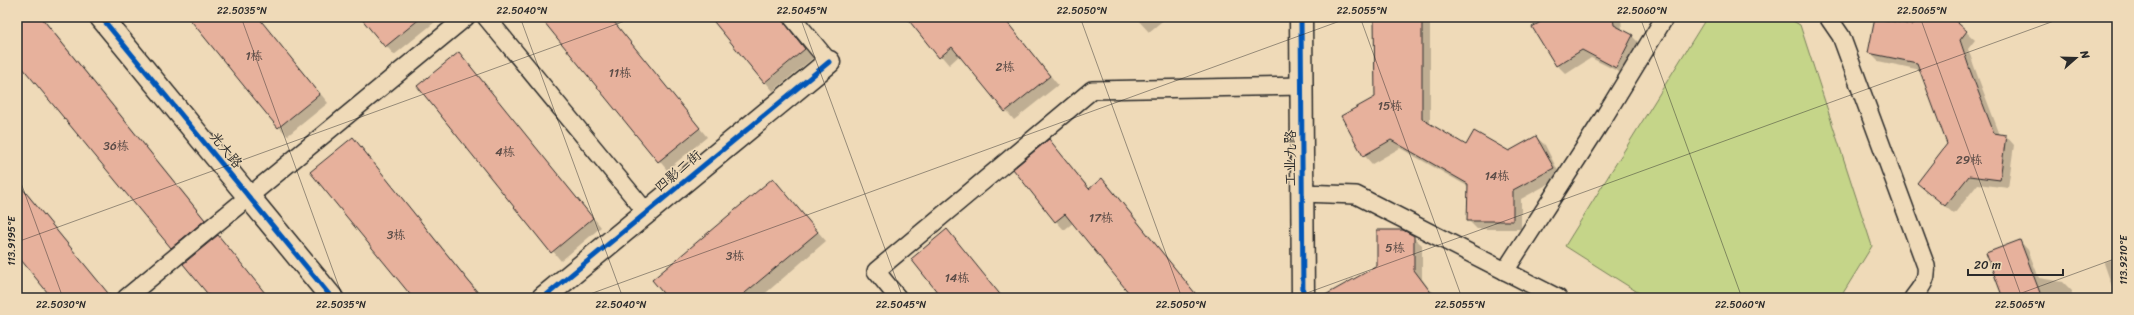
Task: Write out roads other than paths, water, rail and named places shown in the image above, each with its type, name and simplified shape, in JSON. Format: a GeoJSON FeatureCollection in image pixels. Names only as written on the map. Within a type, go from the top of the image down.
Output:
{"type":"FeatureCollection","features":[{"type":"Feature","properties":{"kind":"street","name":"光大路"},"geometry":{"type":"LineString","coordinates":[[101,17],[332,298]]}},
{"type":"Feature","properties":{"kind":"street","name":"工业九路"},"geometry":{"type":"LineString","coordinates":[[1301,17],[1303,298]]}},
{"type":"Feature","properties":{"kind":"street","name":"四影二街"},"geometry":{"type":"LineString","coordinates":[[543,298],[829,62]]}},
{"type":"Feature","properties":{"kind":"lane"},"geometry":{"type":"LineString","coordinates":[[126,298],[466,17]]}},
{"type":"Feature","properties":{"kind":"lane"},"geometry":{"type":"LineString","coordinates":[[486,17],[647,213]]}},
{"type":"Feature","properties":{"kind":"lane"},"geometry":{"type":"LineString","coordinates":[[792,17],[829,62]]}},
{"type":"Feature","properties":{"kind":"lane"},"geometry":{"type":"LineString","coordinates":[[1505,271],[1602,122],[1666,17]]}},
{"type":"Feature","properties":{"kind":"lane"},"geometry":{"type":"LineString","coordinates":[[1828,17],[1841,36],[1926,266],[1927,275],[1913,298]]}},
{"type":"Feature","properties":{"kind":"lane"},"geometry":{"type":"LineString","coordinates":[[898,298],[876,270],[1092,90],[1302,86]]}},
{"type":"Feature","properties":{"kind":"lane"},"geometry":{"type":"LineString","coordinates":[[1302,193],[1356,195],[1558,298]]}}]}
